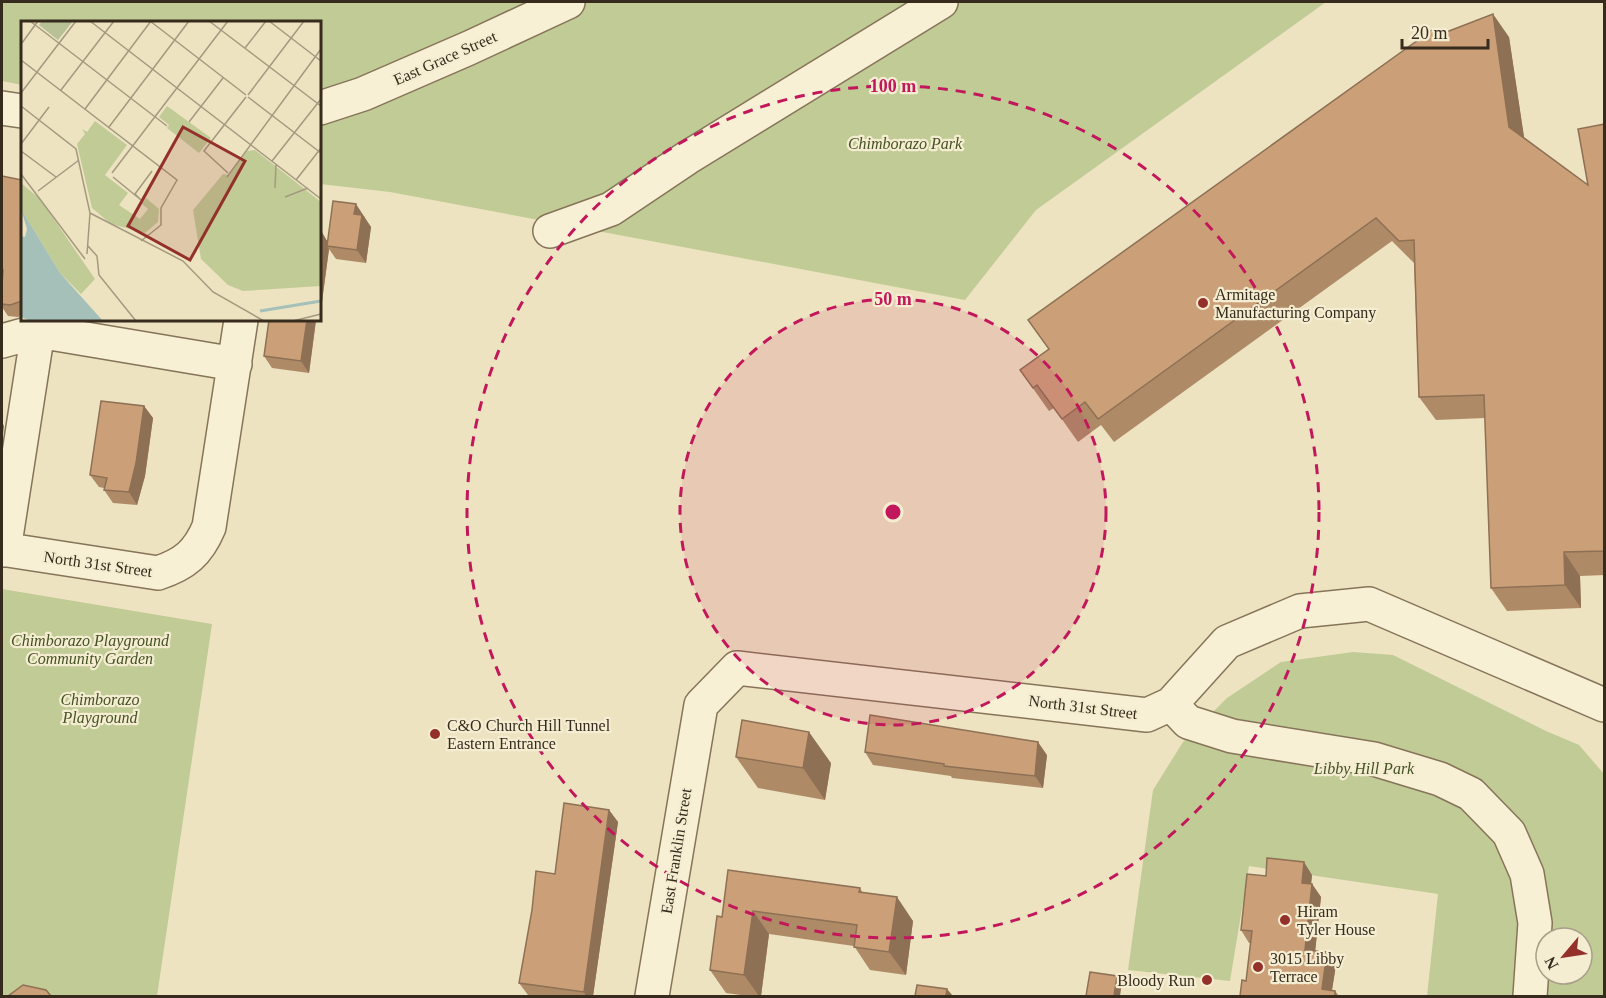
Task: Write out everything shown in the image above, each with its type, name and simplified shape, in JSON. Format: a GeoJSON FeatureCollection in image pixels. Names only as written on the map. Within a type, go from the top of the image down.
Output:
{"type":"FeatureCollection","features":[{"type":"Feature","properties":{"kind":"street","name":"East Grace Street"},"geometry":{"type":"LineString","coordinates":[[321,108],[363,94],[568,2]]}},
{"type":"Feature","properties":{"kind":"street"},"geometry":{"type":"LineString","coordinates":[[550,231],[611,208],[941,2]]}},
{"type":"Feature","properties":{"kind":"street"},"geometry":{"type":"LineString","coordinates":[[2,108],[21,111]]}},
{"type":"Feature","properties":{"kind":"street"},"geometry":{"type":"LineString","coordinates":[[2,341],[38,331],[235,364],[241,321]]}},
{"type":"Feature","properties":{"kind":"street"},"geometry":{"type":"LineString","coordinates":[[3,550],[38,331]]}},
{"type":"Feature","properties":{"kind":"street","name":"North 31st Street"},"geometry":{"type":"LineString","coordinates":[[3,550],[158,573],[177,567],[191,556],[203,542],[209,527],[235,364]]}},
{"type":"Feature","properties":{"kind":"street","name":"North 31st Street"},"geometry":{"type":"LineString","coordinates":[[700,705],[737,668],[1148,715],[1171,704],[1227,642],[1300,611],[1369,604],[1605,705]]}},
{"type":"Feature","properties":{"kind":"street"},"geometry":{"type":"LineString","coordinates":[[1171,704],[1188,722],[1232,736],[1374,759],[1440,779],[1471,794],[1509,833],[1527,874],[1535,923],[1530,996]]}},
{"type":"Feature","properties":{"kind":"street","name":"East Franklin Street"},"geometry":{"type":"LineString","coordinates":[[652,996],[700,705]]}},
{"type":"Feature","properties":{"kind":"green space","name":"Chimborazo Park"},"geometry":{"type":"Polygon","coordinates":[[[2,2],[1326,2],[1036,210],[965,300],[390,192],[321,184],[321,21],[21,21],[21,85],[2,81],[2,2]]]}},
{"type":"Feature","properties":{"kind":"green space","name":"Chimborazo Playground"},"geometry":{"type":"Polygon","coordinates":[[[2,589],[212,624],[157,996],[2,996],[2,589]]]}},
{"type":"Feature","properties":{"kind":"green space","name":"Libby Hill Park"},"geometry":{"type":"Polygon","coordinates":[[[1353,652],[1393,655],[1579,745],[1604,774],[1604,996],[1427,996],[1438,894],[1249,866],[1230,981],[1128,970],[1153,790],[1183,742],[1227,698],[1281,662],[1353,652]]]}},
{"type":"Feature","properties":{"kind":"building","name":"Armitage Manufacturing Company"},"geometry":{"type":"Polygon","coordinates":[[[1493,14],[1509,127],[1588,185],[1578,129],[1605,124],[1605,551],[1564,552],[1565,585],[1491,588],[1484,395],[1419,397],[1414,240],[1399,241],[1376,218],[1098,419],[1085,402],[1062,419],[1037,385],[1033,388],[1020,370],[1049,349],[1028,320],[1432,30],[1436,36],[1493,14]]]}},
{"type":"Feature","properties":{"kind":"building"},"geometry":{"type":"Polygon","coordinates":[[[2,176],[21,180],[21,301],[10,305],[2,304],[2,176]]]}},
{"type":"Feature","properties":{"kind":"building"},"geometry":{"type":"Polygon","coordinates":[[[333,201],[356,204],[354,214],[362,215],[357,250],[327,246],[333,201]]]}},
{"type":"Feature","properties":{"kind":"building"},"geometry":{"type":"Polygon","coordinates":[[[269,321],[307,321],[301,361],[264,356],[269,321]]]}},
{"type":"Feature","properties":{"kind":"building"},"geometry":{"type":"Polygon","coordinates":[[[101,401],[144,406],[136,463],[129,492],[104,490],[107,478],[90,475],[101,401]]]}},
{"type":"Feature","properties":{"kind":"building"},"geometry":{"type":"Polygon","coordinates":[[[870,715],[1038,742],[1035,776],[944,766],[944,764],[865,752],[870,715]]]}},
{"type":"Feature","properties":{"kind":"building"},"geometry":{"type":"Polygon","coordinates":[[[742,720],[809,732],[803,768],[736,757],[742,720]]]}},
{"type":"Feature","properties":{"kind":"building"},"geometry":{"type":"Polygon","coordinates":[[[564,803],[609,810],[584,992],[519,983],[532,910],[536,871],[555,874],[564,803]]]}},
{"type":"Feature","properties":{"kind":"building"},"geometry":{"type":"Polygon","coordinates":[[[1267,858],[1304,862],[1302,883],[1312,884],[1305,950],[1327,952],[1322,989],[1335,991],[1335,996],[1240,996],[1242,980],[1246,981],[1252,931],[1241,930],[1247,874],[1266,876],[1267,858]]]}},
{"type":"Feature","properties":{"kind":"building"},"geometry":{"type":"Polygon","coordinates":[[[728,870],[860,888],[859,892],[897,897],[889,952],[854,947],[857,925],[753,911],[744,975],[710,970],[717,916],[722,917],[728,870]]]}},
{"type":"Feature","properties":{"kind":"building"},"geometry":{"type":"Polygon","coordinates":[[[1090,972],[1117,976],[1114,996],[1086,996],[1090,972]]]}},
{"type":"Feature","properties":{"kind":"building"},"geometry":{"type":"Polygon","coordinates":[[[23,985],[46,990],[51,996],[8,996],[23,985]]]}},
{"type":"Feature","properties":{"kind":"building"},"geometry":{"type":"Polygon","coordinates":[[[917,985],[947,989],[946,996],[915,996],[917,985]]]}},
{"type":"Feature","properties":{"kind":"place","name":"Armitage Manufacturing Company"},"geometry":{"type":"Point","coordinates":[1203,303]}},
{"type":"Feature","properties":{"kind":"place","name":"C&O Church Hill Tunnel Eastern Entrance"},"geometry":{"type":"Point","coordinates":[435,734]}},
{"type":"Feature","properties":{"kind":"place","name":"Hiram Tyler House"},"geometry":{"type":"Point","coordinates":[1285,920]}},
{"type":"Feature","properties":{"kind":"place","name":"3015 Libby Terrace"},"geometry":{"type":"Point","coordinates":[1258,967]}},
{"type":"Feature","properties":{"kind":"place","name":"Bloody Run"},"geometry":{"type":"Point","coordinates":[1207,980]}},
{"type":"Feature","properties":{"kind":"park label","name":"Chimborazo Playground Community Garden"},"geometry":{"type":"Point","coordinates":[90,649]}}]}
